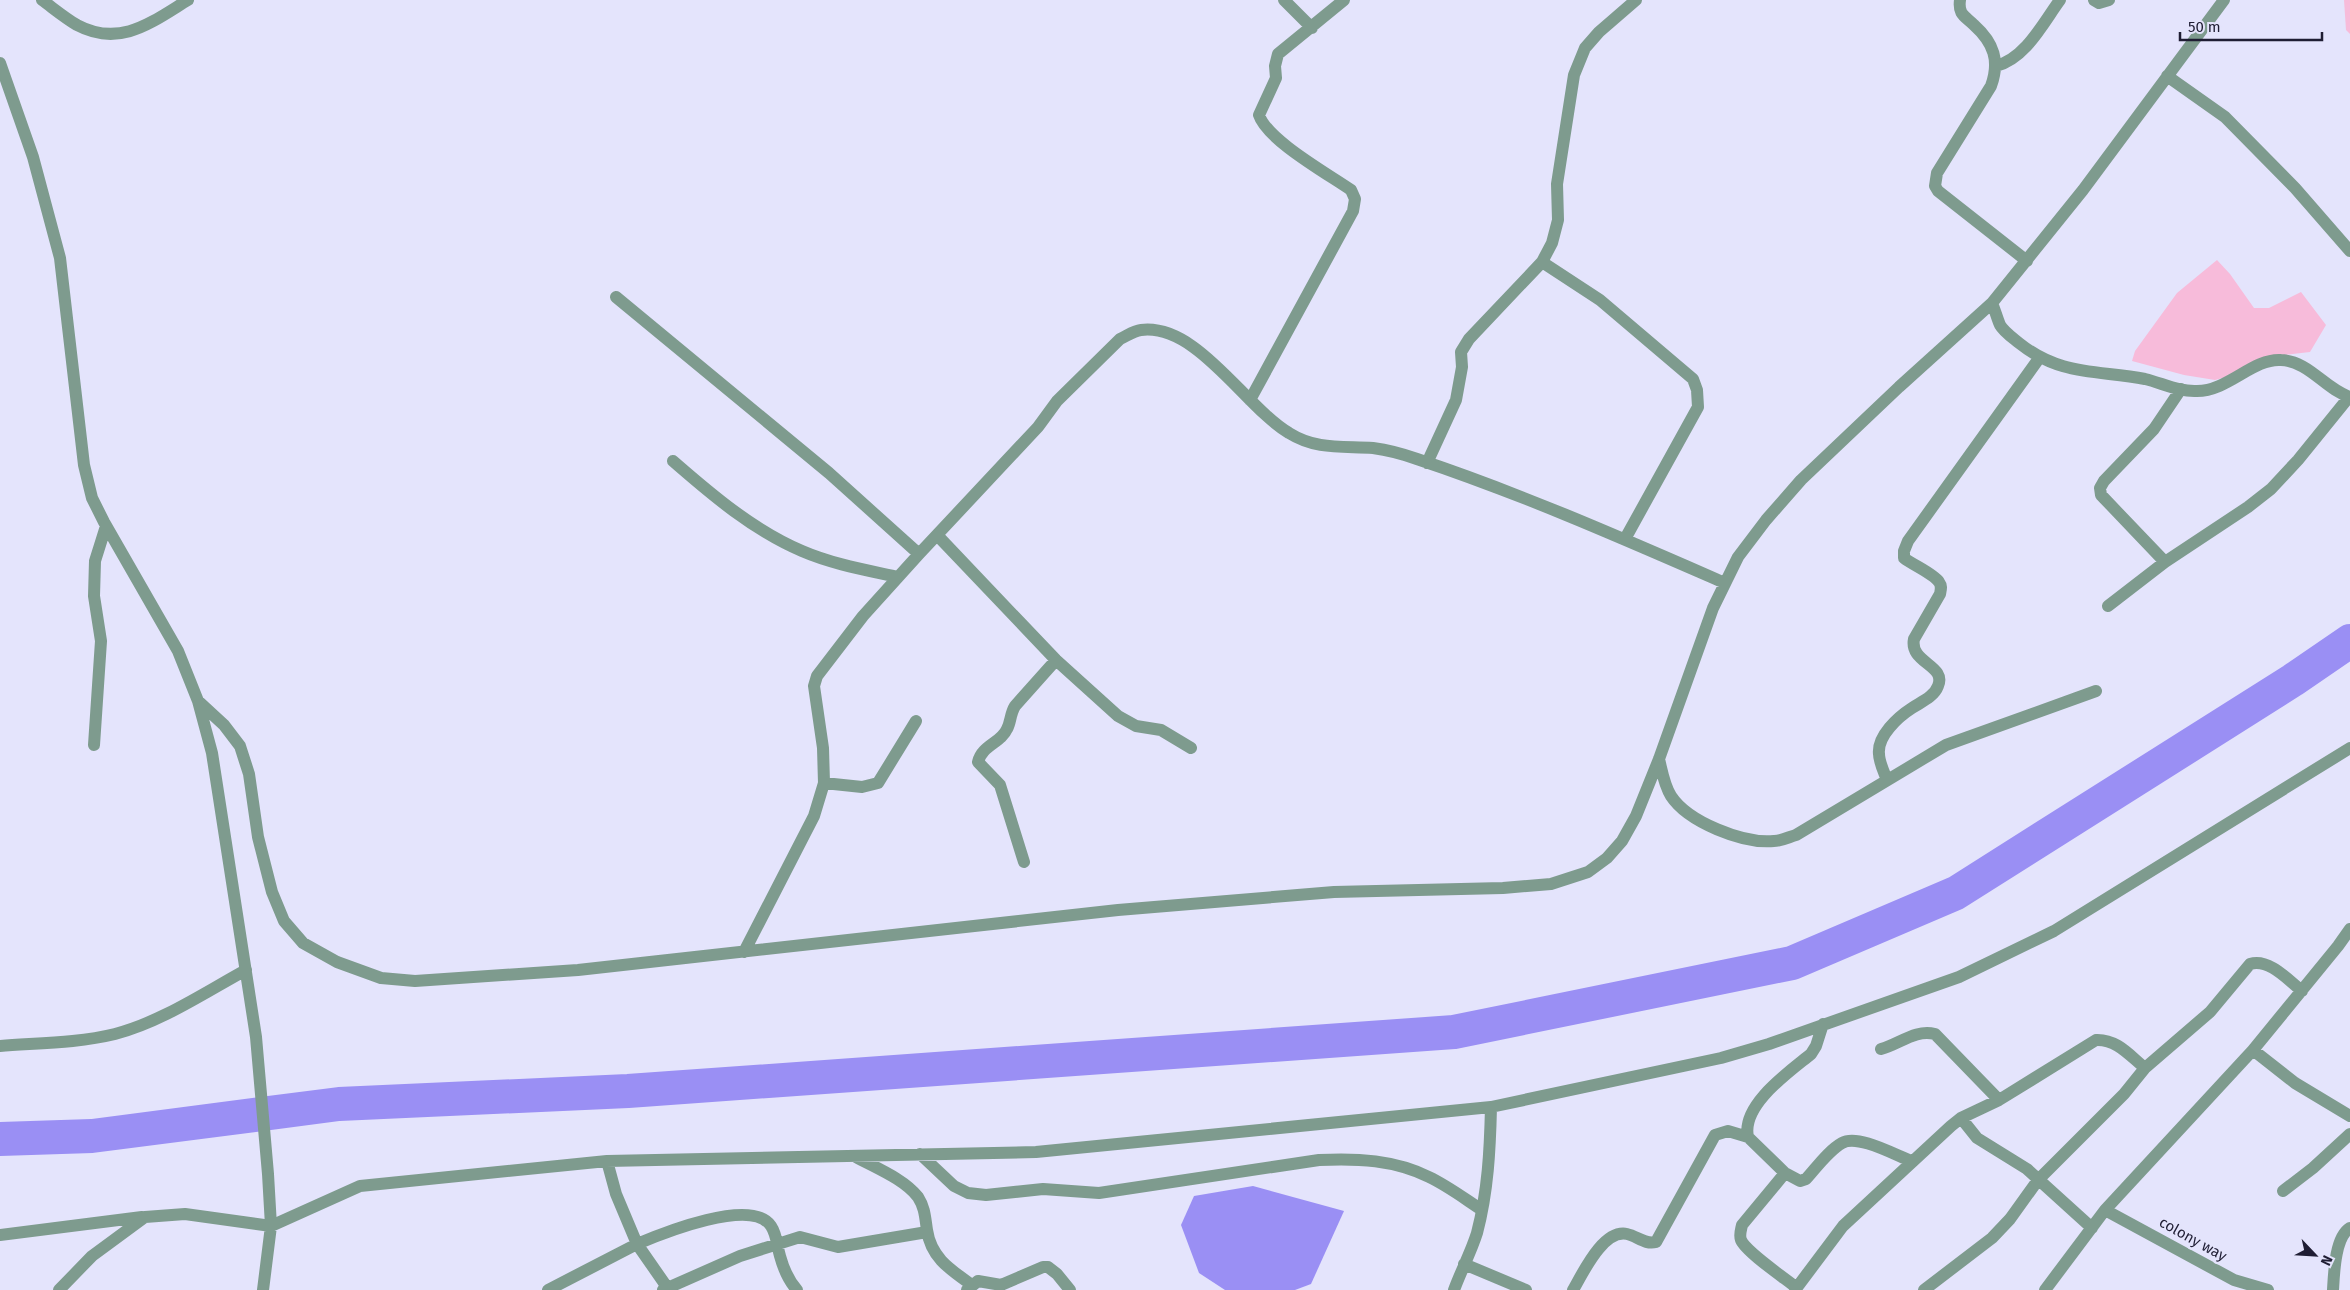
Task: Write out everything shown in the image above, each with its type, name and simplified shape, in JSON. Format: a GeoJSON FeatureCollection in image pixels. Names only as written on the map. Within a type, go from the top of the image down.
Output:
{"type":"FeatureCollection","features":[{"type":"Feature","properties":{"kind":"street"},"geometry":{"type":"LineString","coordinates":[[42,0],[76,24],[89,30],[101,34],[118,34],[130,32],[152,22],[188,0]]}},
{"type":"Feature","properties":{"kind":"street"},"geometry":{"type":"LineString","coordinates":[[1284,0],[1312,28]]}},
{"type":"Feature","properties":{"kind":"street"},"geometry":{"type":"LineString","coordinates":[[1250,400],[1340,237],[1353,211],[1356,199],[1351,190],[1275,137],[1262,124],[1260,114],[1276,78],[1275,66],[1278,54],[1344,0]]}},
{"type":"Feature","properties":{"kind":"street"},"geometry":{"type":"LineString","coordinates":[[1427,462],[1456,400],[1462,367],[1461,352],[1469,339],[1542,262],[1552,244],[1558,220],[1557,184],[1574,75],[1585,48],[1599,32],[1636,0]]}},
{"type":"Feature","properties":{"kind":"street"},"geometry":{"type":"LineString","coordinates":[[1960,0],[1958,9],[1962,17],[1975,25],[1988,42],[1994,52],[1996,66],[1991,86],[1937,173],[1935,186],[1938,191],[2026,261]]}},
{"type":"Feature","properties":{"kind":"street"},"geometry":{"type":"LineString","coordinates":[[1996,66],[2009,62],[2020,53],[2060,0]]}},
{"type":"Feature","properties":{"kind":"street"},"geometry":{"type":"LineString","coordinates":[[2094,0],[2099,3],[2109,0]]}},
{"type":"Feature","properties":{"kind":"street"},"geometry":{"type":"LineString","coordinates":[[198,701],[224,725],[240,746],[249,774],[258,837],[272,892],[284,920],[303,943],[337,962],[381,978],[415,981],[578,970],[1118,910],[1334,892],[1503,888],[1552,884],[1588,872],[1606,858],[1622,841],[1636,816],[1659,759],[1712,608],[1738,557],[1766,520],[1801,480],[1899,387],[1992,303],[2107,159],[2224,0]]}},
{"type":"Feature","properties":{"kind":"street"},"geometry":{"type":"LineString","coordinates":[[0,63],[33,157],[60,258],[84,465],[92,498],[106,526],[178,651],[198,701],[212,753],[256,1037],[271,1226],[263,1290]]}},
{"type":"Feature","properties":{"kind":"street"},"geometry":{"type":"LineString","coordinates":[[2167,76],[2225,117],[2295,188],[2350,251]]}},
{"type":"Feature","properties":{"kind":"street"},"geometry":{"type":"LineString","coordinates":[[1542,262],[1600,300],[1693,378],[1698,390],[1698,407],[1624,539]]}},
{"type":"Feature","properties":{"kind":"street"},"geometry":{"type":"LineString","coordinates":[[616,296],[829,473],[919,554]]}},
{"type":"Feature","properties":{"kind":"street"},"geometry":{"type":"LineString","coordinates":[[1992,303],[2000,325],[2031,352],[2068,369],[2146,380],[2197,391],[2220,387],[2272,360],[2283,360],[2308,368],[2328,387],[2349,397],[2298,460],[2271,489],[2248,507],[2165,562],[2108,606]]}},
{"type":"Feature","properties":{"kind":"street"},"geometry":{"type":"LineString","coordinates":[[744,952],[814,816],[824,782],[823,748],[814,686],[816,676],[825,662],[898,577],[1038,427],[1057,401],[1120,339],[1132,333],[1142,330],[1162,332],[1182,340],[1222,372],[1250,400],[1288,433],[1306,442],[1329,448],[1373,448],[1396,452],[1427,462],[1624,539],[1725,583]]}},
{"type":"Feature","properties":{"kind":"street"},"geometry":{"type":"LineString","coordinates":[[1887,780],[1878,755],[1882,740],[1904,714],[1934,693],[1939,679],[1938,672],[1916,654],[1912,647],[1914,639],[1940,594],[1942,587],[1939,580],[1904,558],[1904,550],[1908,541],[2040,357]]}},
{"type":"Feature","properties":{"kind":"street"},"geometry":{"type":"LineString","coordinates":[[2165,562],[2101,495],[2100,488],[2104,481],[2154,429],[2182,389]]}},
{"type":"Feature","properties":{"kind":"street"},"geometry":{"type":"LineString","coordinates":[[673,461],[724,504],[770,534],[800,550],[828,561],[898,577]]}},
{"type":"Feature","properties":{"kind":"street"},"geometry":{"type":"LineString","coordinates":[[94,745],[101,641],[94,596],[95,561],[106,526]]}},
{"type":"Feature","properties":{"kind":"street"},"geometry":{"type":"LineString","coordinates":[[937,535],[1056,660],[1129,724],[1161,730],[1192,748]]}},
{"type":"Feature","properties":{"kind":"street"},"geometry":{"type":"LineString","coordinates":[[1024,862],[1000,785],[978,762],[980,753],[1007,730],[1010,714],[1015,706],[1056,660]]}},
{"type":"Feature","properties":{"kind":"street"},"geometry":{"type":"LineString","coordinates":[[1659,759],[1666,786],[1671,796],[1691,815],[1731,835],[1756,841],[1775,841],[1796,835],[1946,745],[2096,691]]}},
{"type":"Feature","properties":{"kind":"street"},"geometry":{"type":"LineString","coordinates":[[824,782],[862,787],[878,784],[916,721]]}},
{"type":"Feature","properties":{"kind":"street"},"geometry":{"type":"LineString","coordinates":[[0,1235],[145,1217],[185,1214],[271,1226],[360,1186],[607,1161],[1036,1152],[1491,1107],[1721,1058],[1959,977],[2054,931],[2350,748]]}},
{"type":"Feature","properties":{"kind":"street"},"geometry":{"type":"LineString","coordinates":[[2045,1290],[2105,1210],[2253,1050],[2350,929]]}},
{"type":"Feature","properties":{"kind":"street"},"geometry":{"type":"LineString","coordinates":[[1924,1290],[1992,1238],[2010,1219],[2038,1180],[2124,1094],[2145,1068],[2210,1012],[2250,964],[2258,961],[2266,964],[2302,991]]}},
{"type":"Feature","properties":{"kind":"street"},"geometry":{"type":"LineString","coordinates":[[0,1046],[66,1041],[114,1034],[150,1022],[246,970]]}},
{"type":"Feature","properties":{"kind":"street"},"geometry":{"type":"LineString","coordinates":[[1748,1137],[1747,1131],[1750,1122],[1765,1093],[1811,1054],[1824,1024]]}},
{"type":"Feature","properties":{"kind":"street"},"geometry":{"type":"LineString","coordinates":[[1881,1049],[1895,1045],[1916,1034],[1926,1032],[1935,1034],[1998,1100]]}},
{"type":"Feature","properties":{"kind":"street"},"geometry":{"type":"LineString","coordinates":[[1785,1173],[1742,1225],[1740,1232],[1741,1241],[1796,1289],[1843,1226],[1911,1161],[1961,1118],[1998,1100],[2096,1040],[2108,1041],[2119,1045],[2145,1068]]}},
{"type":"Feature","properties":{"kind":"street"},"geometry":{"type":"LineString","coordinates":[[2253,1050],[2295,1083],[2350,1116]]}},
{"type":"Feature","properties":{"kind":"street"},"geometry":{"type":"LineString","coordinates":[[1454,1290],[1476,1234],[1482,1210],[1488,1180],[1491,1107]]}},
{"type":"Feature","properties":{"kind":"street"},"geometry":{"type":"LineString","coordinates":[[1961,1118],[1977,1138],[2027,1169],[2065,1201],[2092,1228]]}},
{"type":"Feature","properties":{"kind":"street"},"geometry":{"type":"LineString","coordinates":[[1573,1290],[1598,1250],[1618,1234],[1627,1234],[1651,1244],[1656,1242],[1715,1135],[1728,1130],[1748,1137],[1785,1173],[1800,1181],[1806,1179],[1833,1150],[1850,1140],[1864,1142],[1911,1161]]}},
{"type":"Feature","properties":{"kind":"street"},"geometry":{"type":"LineString","coordinates":[[2283,1191],[2313,1168],[2350,1134]]}},
{"type":"Feature","properties":{"kind":"street"},"geometry":{"type":"LineString","coordinates":[[920,1154],[954,1186],[968,1193],[986,1195],[1044,1189],[1099,1193],[1319,1160],[1356,1158],[1406,1168],[1430,1177],[1482,1210]]}},
{"type":"Feature","properties":{"kind":"street"},"geometry":{"type":"LineString","coordinates":[[854,1156],[903,1184],[916,1195],[925,1208],[931,1246],[939,1260],[970,1287],[984,1280],[1001,1285],[1043,1267],[1048,1267],[1057,1274],[1070,1290]]}},
{"type":"Feature","properties":{"kind":"street"},"geometry":{"type":"LineString","coordinates":[[607,1161],[616,1194],[637,1244],[666,1289],[740,1256],[800,1237],[838,1247],[928,1232]]}},
{"type":"Feature","properties":{"kind":"street","name":"colony way"},"geometry":{"type":"LineString","coordinates":[[2105,1210],[2234,1280],[2268,1290]]}},
{"type":"Feature","properties":{"kind":"street"},"geometry":{"type":"LineString","coordinates":[[556,1288],[637,1244],[668,1231],[720,1218],[753,1215],[764,1219],[772,1227],[780,1257],[791,1283],[797,1290]]}},
{"type":"Feature","properties":{"kind":"street"},"geometry":{"type":"LineString","coordinates":[[59,1290],[92,1256],[145,1217]]}},
{"type":"Feature","properties":{"kind":"street"},"geometry":{"type":"LineString","coordinates":[[2333,1290],[2337,1254],[2344,1232],[2350,1228]]}},
{"type":"Feature","properties":{"kind":"street"},"geometry":{"type":"LineString","coordinates":[[1464,1264],[1526,1290]]}},
{"type":"Feature","properties":{"kind":"shaded area"},"geometry":{"type":"Polygon","coordinates":[[[2344,0],[2350,0],[2350,34],[2346,30],[2344,0]]]}},
{"type":"Feature","properties":{"kind":"shaded area"},"geometry":{"type":"Polygon","coordinates":[[[2217,260],[2230,274],[2254,308],[2269,308],[2301,292],[2326,325],[2310,352],[2274,356],[2215,380],[2184,375],[2132,361],[2135,351],[2177,293],[2217,260]]]}},
{"type":"Feature","properties":{"kind":"shaded area"},"geometry":{"type":"Polygon","coordinates":[[[1253,1186],[1344,1211],[1311,1284],[1295,1290],[1225,1290],[1199,1273],[1181,1225],[1194,1196],[1253,1186]]]}},
{"type":"Feature","properties":{"kind":"waterway"},"geometry":{"type":"LineString","coordinates":[[0,1139],[92,1136],[339,1104],[628,1091],[1454,1032],[1792,963],[1956,893],[2293,680],[2350,641]]}}]}
